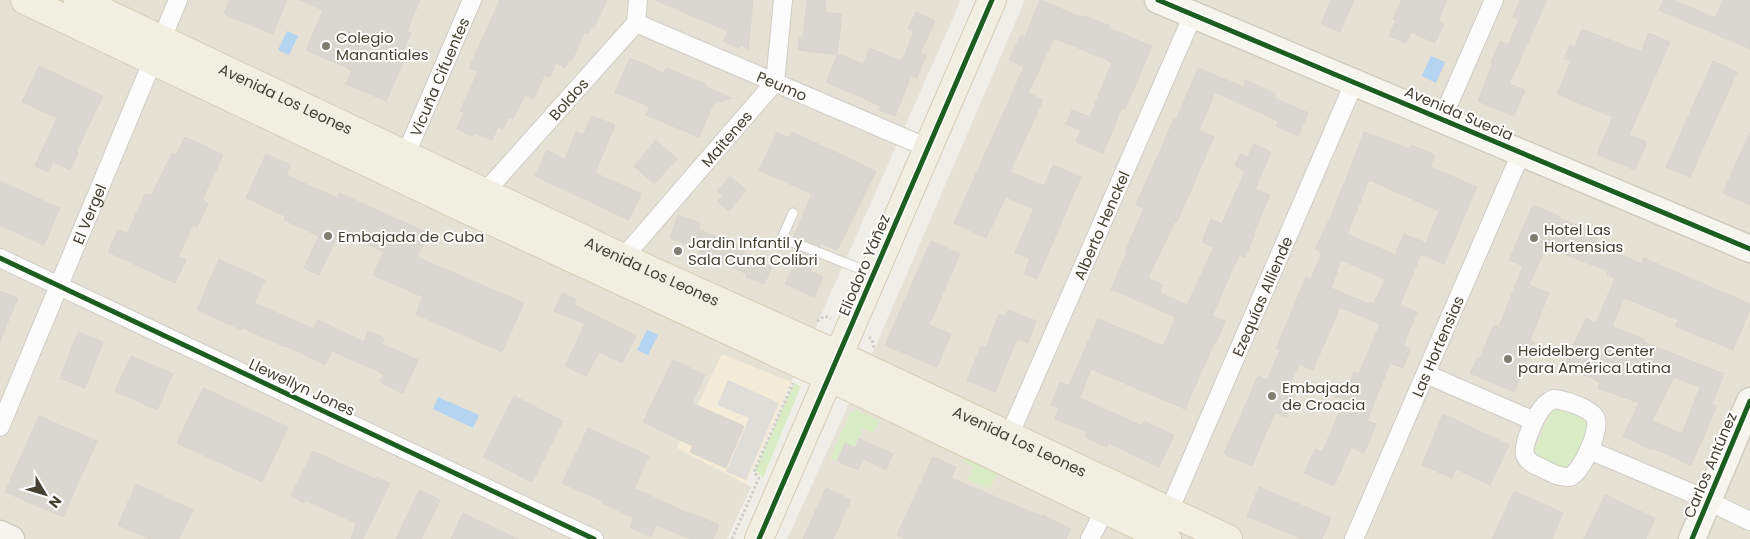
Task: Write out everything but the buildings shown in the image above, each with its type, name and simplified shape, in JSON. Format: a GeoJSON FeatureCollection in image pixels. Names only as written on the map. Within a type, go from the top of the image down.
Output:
{"type":"FeatureCollection","features":[{"type":"Feature","properties":{"kind":"main road","name":"Avenida Los Leones"},"geometry":{"type":"LineString","coordinates":[[25,0],[157,50],[406,154],[623,258],[834,366],[1105,509],[1167,539]]}},
{"type":"Feature","properties":{"kind":"main road","name":"Avenida Los Leones"},"geometry":{"type":"LineString","coordinates":[[78,0],[157,50],[455,204],[834,366],[1009,436],[1228,539]]}},
{"type":"Feature","properties":{"kind":"main road","name":"Eliodoro Yáñez"},"geometry":{"type":"LineString","coordinates":[[759,539],[992,0]]}},
{"type":"Feature","properties":{"kind":"street","name":"El Vergel"},"geometry":{"type":"LineString","coordinates":[[0,427],[178,0]]}},
{"type":"Feature","properties":{"kind":"street","name":"Vicuña Cifuentes"},"geometry":{"type":"LineString","coordinates":[[406,154],[472,0]]}},
{"type":"Feature","properties":{"kind":"street"},"geometry":{"type":"LineString","coordinates":[[636,22],[638,0]]}},
{"type":"Feature","properties":{"kind":"street"},"geometry":{"type":"LineString","coordinates":[[775,82],[783,0]]}},
{"type":"Feature","properties":{"kind":"street","name":"Avenida Suecia"},"geometry":{"type":"LineString","coordinates":[[1158,0],[1750,249]]}},
{"type":"Feature","properties":{"kind":"street"},"geometry":{"type":"LineString","coordinates":[[1442,120],[1494,0]]}},
{"type":"Feature","properties":{"kind":"street","name":"Alberto Henckel"},"geometry":{"type":"LineString","coordinates":[[1009,436],[1193,14]]}},
{"type":"Feature","properties":{"kind":"street","name":"Peumo"},"geometry":{"type":"LineString","coordinates":[[636,22],[928,148]]}},
{"type":"Feature","properties":{"kind":"street","name":"Boldos"},"geometry":{"type":"LineString","coordinates":[[485,192],[636,22]]}},
{"type":"Feature","properties":{"kind":"street","name":"Maitenes"},"geometry":{"type":"LineString","coordinates":[[623,258],[775,82]]}},
{"type":"Feature","properties":{"kind":"street","name":"Ezequías Alliende"},"geometry":{"type":"LineString","coordinates":[[1169,512],[1354,83]]}},
{"type":"Feature","properties":{"kind":"street","name":"Las Hortensias"},"geometry":{"type":"LineString","coordinates":[[1354,539],[1521,153]]}},
{"type":"Feature","properties":{"kind":"street","name":"Llewellyn Jones"},"geometry":{"type":"LineString","coordinates":[[0,258],[594,539]]}},
{"type":"Feature","properties":{"kind":"street"},"geometry":{"type":"LineString","coordinates":[[1426,374],[1534,422]]}},
{"type":"Feature","properties":{"kind":"street"},"geometry":{"type":"LineString","coordinates":[[1553,399],[1564,400],[1588,411],[1595,417],[1597,424],[1589,450],[1578,471],[1571,476],[1563,477],[1532,464],[1525,456],[1524,446],[1534,422],[1544,406],[1553,399]]}},
{"type":"Feature","properties":{"kind":"street","name":"Carlos Antúnez"},"geometry":{"type":"LineString","coordinates":[[1692,539],[1750,401]]}},
{"type":"Feature","properties":{"kind":"street"},"geometry":{"type":"LineString","coordinates":[[1589,450],[1750,521]]}},
{"type":"Feature","properties":{"kind":"street"},"geometry":{"type":"LineString","coordinates":[[1090,539],[1105,509]]}},
{"type":"Feature","properties":{"kind":"street"},"geometry":{"type":"LineString","coordinates":[[0,534],[11,539]]}},
{"type":"Feature","properties":{"kind":"lane"},"geometry":{"type":"LineString","coordinates":[[793,212],[782,238],[874,274]]}},
{"type":"Feature","properties":{"kind":"path"},"geometry":{"type":"LineString","coordinates":[[732,539],[758,478],[754,472],[795,380]]}},
{"type":"Feature","properties":{"kind":"shaded area"},"geometry":{"type":"Polygon","coordinates":[[[0,0],[961,0],[746,484],[751,487],[727,539],[0,539],[0,0]]]}},
{"type":"Feature","properties":{"kind":"shaded area"},"geometry":{"type":"Polygon","coordinates":[[[1025,0],[1750,0],[1750,539],[787,539],[874,350],[1025,0]]]}},
{"type":"Feature","properties":{"kind":"shaded area"},"geometry":{"type":"Polygon","coordinates":[[[722,354],[791,382],[746,484],[677,448],[722,354]]]}},
{"type":"Feature","properties":{"kind":"shaded area"},"geometry":{"type":"Polygon","coordinates":[[[728,380],[779,403],[746,480],[726,472],[749,418],[717,405],[728,380]]]}},
{"type":"Feature","properties":{"kind":"green space"},"geometry":{"type":"Polygon","coordinates":[[[794,383],[801,386],[763,478],[755,469],[794,383]]]}},
{"type":"Feature","properties":{"kind":"green space"},"geometry":{"type":"Polygon","coordinates":[[[1561,406],[1581,415],[1587,423],[1581,445],[1574,460],[1566,470],[1536,460],[1533,452],[1552,410],[1561,406]]]}},
{"type":"Feature","properties":{"kind":"green space"},"geometry":{"type":"Polygon","coordinates":[[[855,409],[879,421],[873,433],[863,429],[854,447],[845,443],[837,461],[830,458],[851,412],[854,412],[855,409]]]}},
{"type":"Feature","properties":{"kind":"green space"},"geometry":{"type":"Polygon","coordinates":[[[967,454],[1000,470],[989,489],[967,479],[973,467],[981,470],[963,461],[967,454]]]}},
{"type":"Feature","properties":{"kind":"water"},"geometry":{"type":"Polygon","coordinates":[[[287,31],[298,36],[289,55],[278,50],[287,31]]]}},
{"type":"Feature","properties":{"kind":"water"},"geometry":{"type":"Polygon","coordinates":[[[1431,56],[1445,62],[1436,83],[1422,76],[1431,56]]]}},
{"type":"Feature","properties":{"kind":"water"},"geometry":{"type":"Polygon","coordinates":[[[647,330],[658,335],[648,355],[637,350],[647,330]]]}},
{"type":"Feature","properties":{"kind":"water"},"geometry":{"type":"Polygon","coordinates":[[[438,397],[479,415],[473,428],[433,409],[438,397]]]}},
{"type":"Feature","properties":{"kind":"cycle path"},"geometry":{"type":"LineString","coordinates":[[759,539],[992,0]]}},
{"type":"Feature","properties":{"kind":"cycle path"},"geometry":{"type":"LineString","coordinates":[[1158,0],[1750,249]]}},
{"type":"Feature","properties":{"kind":"cycle path"},"geometry":{"type":"LineString","coordinates":[[0,258],[594,539]]}},
{"type":"Feature","properties":{"kind":"cycle path"},"geometry":{"type":"LineString","coordinates":[[1692,539],[1750,401]]}},
{"type":"Feature","properties":{"kind":"place","name":"Colegio Manantiales"},"geometry":{"type":"Point","coordinates":[326,46]}},
{"type":"Feature","properties":{"kind":"place","name":"Embajada de Cuba"},"geometry":{"type":"Point","coordinates":[328,236]}},
{"type":"Feature","properties":{"kind":"place","name":"Hotel Las Hortensias"},"geometry":{"type":"Point","coordinates":[1534,238]}},
{"type":"Feature","properties":{"kind":"place","name":"Jardin Infantil y Sala Cuna Colibri"},"geometry":{"type":"Point","coordinates":[678,251]}},
{"type":"Feature","properties":{"kind":"place","name":"Heidelberg Center para América Latina"},"geometry":{"type":"Point","coordinates":[1508,359]}},
{"type":"Feature","properties":{"kind":"place","name":"Embajada de Croacia"},"geometry":{"type":"Point","coordinates":[1272,396]}}]}
